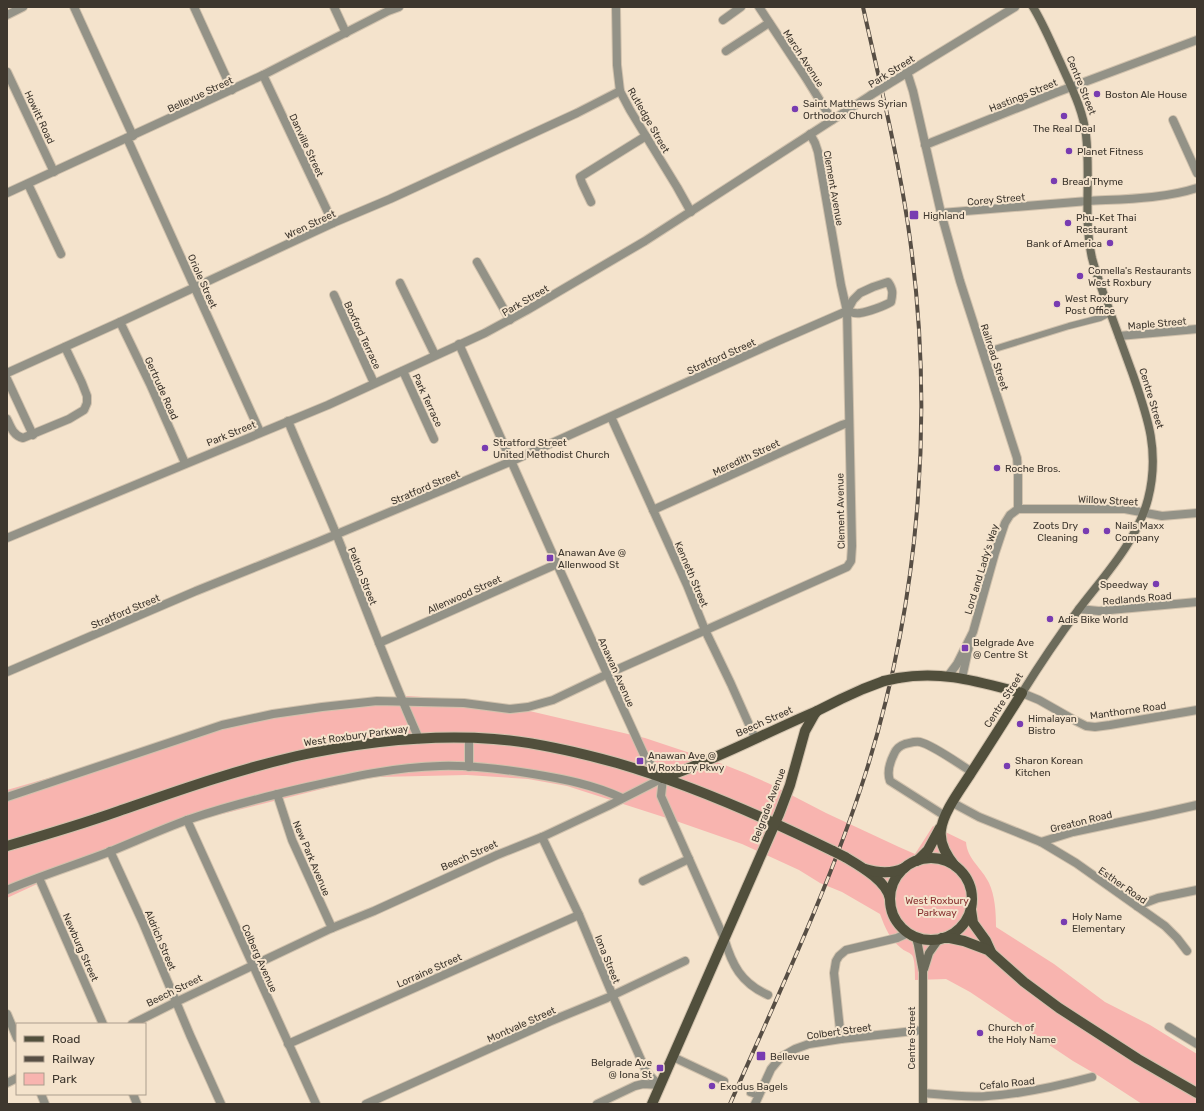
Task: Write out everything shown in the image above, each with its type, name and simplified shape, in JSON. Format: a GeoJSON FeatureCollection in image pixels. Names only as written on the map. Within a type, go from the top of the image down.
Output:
{"type":"FeatureCollection","features":[{"type":"Feature","properties":{"kind":"main road","name":"Centre Street"},"geometry":{"type":"LineString","coordinates":[[916,861],[928,850],[953,803],[1045,657],[1130,540],[1139,524],[1148,501],[1154,472],[1152,436],[1145,409],[1110,313],[1092,257],[1089,238],[1086,136],[1081,112],[1072,87],[1049,37],[1033,7]]}},
{"type":"Feature","properties":{"kind":"main road","name":"Belgrade Avenue"},"geometry":{"type":"LineString","coordinates":[[652,1104],[775,823],[790,785],[805,731],[810,720],[817,712],[851,694],[884,681],[924,675],[962,678],[1022,693]]}},
{"type":"Feature","properties":{"kind":"main road","name":"Beech Street"},"geometry":{"type":"LineString","coordinates":[[663,778],[687,770],[755,738],[817,712]]}},
{"type":"Feature","properties":{"kind":"main road","name":"West Roxbury Parkway"},"geometry":{"type":"LineString","coordinates":[[7,846],[83,823],[224,776],[296,757],[352,746],[419,738],[469,738],[512,741],[548,746],[604,760],[663,778],[715,798],[775,823],[834,851],[866,869],[875,872],[885,872],[896,871],[906,867]]}},
{"type":"Feature","properties":{"kind":"main road"},"geometry":{"type":"LineString","coordinates":[[943,821],[940,837],[942,846],[955,866]]}},
{"type":"Feature","properties":{"kind":"main road"},"geometry":{"type":"LineString","coordinates":[[991,952],[986,941],[973,923],[971,916],[971,893],[967,881],[960,870],[945,861],[934,859],[916,861],[906,867],[896,879],[891,889],[890,899],[891,909],[895,918],[900,926],[910,934],[922,939],[933,940],[950,938],[964,941],[991,952],[1024,982],[1059,1008],[1138,1059],[1197,1093]]}},
{"type":"Feature","properties":{"kind":"main road","name":"West Roxbury Parkway"},"geometry":{"type":"LineString","coordinates":[[866,869],[886,889],[890,899]]}},
{"type":"Feature","properties":{"kind":"main road"},"geometry":{"type":"LineString","coordinates":[[940,939],[951,935],[960,927],[967,917],[971,906]]}},
{"type":"Feature","properties":{"kind":"main road","name":"Centre Street"},"geometry":{"type":"LineString","coordinates":[[910,934],[916,938],[923,972],[923,1104]]}},
{"type":"Feature","properties":{"kind":"main road","name":"Centre Street"},"geometry":{"type":"LineString","coordinates":[[923,972],[930,953],[940,939]]}},
{"type":"Feature","properties":{"kind":"street"},"geometry":{"type":"LineString","coordinates":[[7,15],[23,7]]}},
{"type":"Feature","properties":{"kind":"street","name":"Oriole Street"},"geometry":{"type":"LineString","coordinates":[[74,7],[194,288],[260,432]]}},
{"type":"Feature","properties":{"kind":"street"},"geometry":{"type":"LineString","coordinates":[[194,7],[232,90]]}},
{"type":"Feature","properties":{"kind":"street"},"geometry":{"type":"LineString","coordinates":[[334,7],[346,33]]}},
{"type":"Feature","properties":{"kind":"street","name":"Bellevue Street"},"geometry":{"type":"LineString","coordinates":[[7,194],[232,90],[388,11],[399,7]]}},
{"type":"Feature","properties":{"kind":"street","name":"Rutledge Street"},"geometry":{"type":"LineString","coordinates":[[616,7],[617,65],[620,91],[691,212]]}},
{"type":"Feature","properties":{"kind":"street"},"geometry":{"type":"LineString","coordinates":[[723,20],[740,7]]}},
{"type":"Feature","properties":{"kind":"street","name":"March Avenue"},"geometry":{"type":"LineString","coordinates":[[759,7],[832,120]]}},
{"type":"Feature","properties":{"kind":"street","name":"Park Street"},"geometry":{"type":"LineString","coordinates":[[7,538],[328,405],[510,320],[645,241],[907,72],[1015,7]]}},
{"type":"Feature","properties":{"kind":"street"},"geometry":{"type":"LineString","coordinates":[[726,51],[769,23]]}},
{"type":"Feature","properties":{"kind":"street","name":"Hastings Street"},"geometry":{"type":"LineString","coordinates":[[925,145],[1197,40]]}},
{"type":"Feature","properties":{"kind":"street","name":"Howitt Road"},"geometry":{"type":"LineString","coordinates":[[7,72],[54,172]]}},
{"type":"Feature","properties":{"kind":"street"},"geometry":{"type":"LineString","coordinates":[[907,72],[913,91],[942,213]]}},
{"type":"Feature","properties":{"kind":"street","name":"Danville Street"},"geometry":{"type":"LineString","coordinates":[[263,75],[333,223]]}},
{"type":"Feature","properties":{"kind":"street","name":"Wren Street"},"geometry":{"type":"LineString","coordinates":[[7,373],[577,113],[620,91]]}},
{"type":"Feature","properties":{"kind":"street"},"geometry":{"type":"LineString","coordinates":[[1173,120],[1197,173]]}},
{"type":"Feature","properties":{"kind":"street","name":"Clement Avenue"},"geometry":{"type":"LineString","coordinates":[[402,701],[464,703],[510,709],[528,707],[553,700],[607,674],[835,573],[847,566],[851,561],[847,311],[841,285],[818,152],[810,134]]}},
{"type":"Feature","properties":{"kind":"street"},"geometry":{"type":"LineString","coordinates":[[591,202],[580,177],[646,136]]}},
{"type":"Feature","properties":{"kind":"street"},"geometry":{"type":"LineString","coordinates":[[28,184],[61,254]]}},
{"type":"Feature","properties":{"kind":"street","name":"Corey Street"},"geometry":{"type":"LineString","coordinates":[[942,213],[1162,195],[1197,188]]}},
{"type":"Feature","properties":{"kind":"street","name":"Railroad Street"},"geometry":{"type":"LineString","coordinates":[[942,213],[960,281],[1017,458],[1018,509]]}},
{"type":"Feature","properties":{"kind":"street"},"geometry":{"type":"LineString","coordinates":[[477,262],[510,320]]}},
{"type":"Feature","properties":{"kind":"street","name":"Stratford Street"},"geometry":{"type":"LineString","coordinates":[[7,672],[196,591],[512,462],[847,311],[853,300],[860,293],[873,287],[888,282],[892,288],[893,294],[891,302],[861,313],[847,311]]}},
{"type":"Feature","properties":{"kind":"street"},"geometry":{"type":"LineString","coordinates":[[400,283],[435,356]]}},
{"type":"Feature","properties":{"kind":"street","name":"Boxford Terrace"},"geometry":{"type":"LineString","coordinates":[[334,295],[374,383]]}},
{"type":"Feature","properties":{"kind":"street"},"geometry":{"type":"LineString","coordinates":[[988,352],[1069,326],[1100,318],[1110,313]]}},
{"type":"Feature","properties":{"kind":"street","name":"Gertrude Road"},"geometry":{"type":"LineString","coordinates":[[120,322],[150,384],[185,463]]}},
{"type":"Feature","properties":{"kind":"street","name":"Maple Street"},"geometry":{"type":"LineString","coordinates":[[1119,336],[1197,330]]}},
{"type":"Feature","properties":{"kind":"street","name":"Anawan Avenue"},"geometry":{"type":"LineString","coordinates":[[459,344],[646,759],[663,778]]}},
{"type":"Feature","properties":{"kind":"street"},"geometry":{"type":"LineString","coordinates":[[7,419],[15,434],[23,438],[33,435],[61,421],[69,419],[84,410],[87,403],[87,396],[65,347]]}},
{"type":"Feature","properties":{"kind":"street","name":"Park Terrace"},"geometry":{"type":"LineString","coordinates":[[403,371],[434,439]]}},
{"type":"Feature","properties":{"kind":"street"},"geometry":{"type":"LineString","coordinates":[[7,379],[33,435]]}},
{"type":"Feature","properties":{"kind":"street","name":"Kenneth Street"},"geometry":{"type":"LineString","coordinates":[[611,417],[687,585],[705,630],[755,738]]}},
{"type":"Feature","properties":{"kind":"street","name":"Pelton Street"},"geometry":{"type":"LineString","coordinates":[[288,421],[336,534],[402,701],[419,738]]}},
{"type":"Feature","properties":{"kind":"street","name":"Meredith Street"},"geometry":{"type":"LineString","coordinates":[[653,510],[848,423]]}},
{"type":"Feature","properties":{"kind":"street","name":"Willow Street"},"geometry":{"type":"LineString","coordinates":[[1018,509],[1115,509],[1144,512],[1162,516],[1197,513]]}},
{"type":"Feature","properties":{"kind":"street","name":"Lord and Lady's Way"},"geometry":{"type":"LineString","coordinates":[[962,678],[970,639],[1002,530],[1007,518],[1018,509]]}},
{"type":"Feature","properties":{"kind":"street","name":"Allenwood Street"},"geometry":{"type":"LineString","coordinates":[[379,643],[557,564]]}},
{"type":"Feature","properties":{"kind":"street","name":"Redlands Road"},"geometry":{"type":"LineString","coordinates":[[1079,609],[1099,611],[1197,602]]}},
{"type":"Feature","properties":{"kind":"street","name":"Lord and Lady's Way"},"geometry":{"type":"LineString","coordinates":[[948,676],[957,664],[970,639]]}},
{"type":"Feature","properties":{"kind":"street","name":"Manthorne Road"},"geometry":{"type":"LineString","coordinates":[[1022,693],[1039,700],[1076,722],[1086,726],[1095,727],[1197,710]]}},
{"type":"Feature","properties":{"kind":"street"},"geometry":{"type":"LineString","coordinates":[[7,796],[222,725],[273,714],[322,707],[402,701]]}},
{"type":"Feature","properties":{"kind":"street"},"geometry":{"type":"LineString","coordinates":[[469,738],[469,767]]}},
{"type":"Feature","properties":{"kind":"street"},"geometry":{"type":"LineString","coordinates":[[943,821],[890,781],[888,776],[891,760],[895,750],[901,745],[912,742],[921,742],[931,746],[972,772]]}},
{"type":"Feature","properties":{"kind":"street"},"geometry":{"type":"LineString","coordinates":[[7,890],[216,810],[330,782],[398,769],[440,766],[506,770],[567,779],[607,791],[622,798]]}},
{"type":"Feature","properties":{"kind":"street"},"geometry":{"type":"LineString","coordinates":[[663,778],[662,796],[724,938],[730,958],[737,971],[757,990],[768,995]]}},
{"type":"Feature","properties":{"kind":"street","name":"Beech Street"},"geometry":{"type":"LineString","coordinates":[[134,1023],[332,928],[374,911],[497,855],[542,837],[663,778]]}},
{"type":"Feature","properties":{"kind":"street","name":"New Park Avenue"},"geometry":{"type":"LineString","coordinates":[[277,794],[292,840],[332,928]]}},
{"type":"Feature","properties":{"kind":"street","name":"Greaton Road"},"geometry":{"type":"LineString","coordinates":[[953,803],[979,818],[1041,842],[1073,832],[1197,805]]}},
{"type":"Feature","properties":{"kind":"street","name":"Colberg Avenue"},"geometry":{"type":"LineString","coordinates":[[187,820],[316,1104]]}},
{"type":"Feature","properties":{"kind":"street","name":"Iona Street"},"geometry":{"type":"LineString","coordinates":[[542,837],[579,915],[646,1071],[660,1085]]}},
{"type":"Feature","properties":{"kind":"street","name":"Esther Road"},"geometry":{"type":"LineString","coordinates":[[1041,842],[1076,863],[1165,926],[1187,951]]}},
{"type":"Feature","properties":{"kind":"street","name":"Aldrich Street"},"geometry":{"type":"LineString","coordinates":[[110,851],[221,1104]]}},
{"type":"Feature","properties":{"kind":"street"},"geometry":{"type":"LineString","coordinates":[[643,881],[690,859]]}},
{"type":"Feature","properties":{"kind":"street","name":"Newburg Street"},"geometry":{"type":"LineString","coordinates":[[39,878],[103,1023]]}},
{"type":"Feature","properties":{"kind":"street"},"geometry":{"type":"LineString","coordinates":[[1137,906],[1158,898],[1197,890]]}},
{"type":"Feature","properties":{"kind":"street","name":"Lorraine Street"},"geometry":{"type":"LineString","coordinates":[[288,1044],[579,915]]}},
{"type":"Feature","properties":{"kind":"street"},"geometry":{"type":"LineString","coordinates":[[842,1039],[834,973],[836,961],[839,956],[846,950],[910,934]]}},
{"type":"Feature","properties":{"kind":"street","name":"Montvale Street"},"geometry":{"type":"LineString","coordinates":[[366,1104],[685,962]]}},
{"type":"Feature","properties":{"kind":"street"},"geometry":{"type":"LineString","coordinates":[[7,1014],[16,1036]]}},
{"type":"Feature","properties":{"kind":"street"},"geometry":{"type":"LineString","coordinates":[[1169,1027],[1197,1044]]}},
{"type":"Feature","properties":{"kind":"street","name":"Colbert Street"},"geometry":{"type":"LineString","coordinates":[[755,1104],[768,1074],[781,1057],[795,1049],[809,1044],[842,1039],[923,1030]]}},
{"type":"Feature","properties":{"kind":"street"},"geometry":{"type":"LineString","coordinates":[[673,1057],[726,1082]]}},
{"type":"Feature","properties":{"kind":"street","name":"Cefalo Road"},"geometry":{"type":"LineString","coordinates":[[923,1093],[965,1097],[1011,1094],[1055,1087],[1092,1077]]}},
{"type":"Feature","properties":{"kind":"street"},"geometry":{"type":"LineString","coordinates":[[7,1083],[16,1078]]}},
{"type":"Feature","properties":{"kind":"street"},"geometry":{"type":"LineString","coordinates":[[597,1104],[639,1085],[660,1085]]}},
{"type":"Feature","properties":{"kind":"street"},"geometry":{"type":"LineString","coordinates":[[42,1095],[46,1104]]}},
{"type":"Feature","properties":{"kind":"green space","name":"West Roxbury Parkway"},"geometry":{"type":"Polygon","coordinates":[[[407,696],[441,698],[488,709],[521,709],[645,738],[745,773],[770,784],[826,813],[915,854],[933,826],[966,842],[969,853],[989,883],[993,893],[996,927],[1054,964],[1105,1002],[1150,1025],[1197,1054],[1197,1104],[1142,1104],[1073,1061],[970,992],[946,979],[915,980],[912,955],[902,949],[894,941],[886,929],[880,914],[842,892],[820,883],[799,870],[742,844],[676,821],[567,786],[528,779],[467,775],[378,777],[354,781],[202,819],[120,849],[7,898],[7,790],[237,721],[386,703],[407,696]]]}},
{"type":"Feature","properties":{"kind":"railway"},"geometry":{"type":"LineString","coordinates":[[730,1104],[785,981],[820,898],[852,815],[885,705],[900,638],[911,570],[918,501],[921,432],[921,362],[916,294],[908,225],[899,170],[863,7]]}},
{"type":"Feature","properties":{"kind":"place","name":"Boston Ale House"},"geometry":{"type":"Point","coordinates":[1097,94]}},
{"type":"Feature","properties":{"kind":"place","name":"Saint Matthews Syrian Orthodox Church"},"geometry":{"type":"Point","coordinates":[795,109]}},
{"type":"Feature","properties":{"kind":"place","name":"The Real Deal"},"geometry":{"type":"Point","coordinates":[1064,116]}},
{"type":"Feature","properties":{"kind":"place","name":"Planet Fitness"},"geometry":{"type":"Point","coordinates":[1069,151]}},
{"type":"Feature","properties":{"kind":"place","name":"Bread Thyme"},"geometry":{"type":"Point","coordinates":[1054,181]}},
{"type":"Feature","properties":{"kind":"place","name":"Highland"},"geometry":{"type":"Point","coordinates":[914,215]}},
{"type":"Feature","properties":{"kind":"place","name":"Phu-Ket Thai Restaurant"},"geometry":{"type":"Point","coordinates":[1068,223]}},
{"type":"Feature","properties":{"kind":"place","name":"Bank of America"},"geometry":{"type":"Point","coordinates":[1110,243]}},
{"type":"Feature","properties":{"kind":"place","name":"Comella's Restaurants West Roxbury"},"geometry":{"type":"Point","coordinates":[1080,276]}},
{"type":"Feature","properties":{"kind":"place","name":"West Roxbury Post Office"},"geometry":{"type":"Point","coordinates":[1057,304]}},
{"type":"Feature","properties":{"kind":"place","name":"Stratford Street United Methodist Church"},"geometry":{"type":"Point","coordinates":[485,448]}},
{"type":"Feature","properties":{"kind":"place","name":"Roche Bros."},"geometry":{"type":"Point","coordinates":[997,468]}},
{"type":"Feature","properties":{"kind":"place","name":"Zoots Dry Cleaning"},"geometry":{"type":"Point","coordinates":[1086,531]}},
{"type":"Feature","properties":{"kind":"place","name":"Nails Maxx Company"},"geometry":{"type":"Point","coordinates":[1107,531]}},
{"type":"Feature","properties":{"kind":"place","name":"Anawan Ave @ Allenwood St"},"geometry":{"type":"Point","coordinates":[550,558]}},
{"type":"Feature","properties":{"kind":"place","name":"Speedway"},"geometry":{"type":"Point","coordinates":[1156,584]}},
{"type":"Feature","properties":{"kind":"place","name":"Adis Bike World"},"geometry":{"type":"Point","coordinates":[1050,619]}},
{"type":"Feature","properties":{"kind":"place","name":"Belgrade Ave @ Centre St"},"geometry":{"type":"Point","coordinates":[965,648]}},
{"type":"Feature","properties":{"kind":"place","name":"Himalayan Bistro"},"geometry":{"type":"Point","coordinates":[1020,724]}},
{"type":"Feature","properties":{"kind":"place","name":"Anawan Ave @ W Roxbury Pkwy"},"geometry":{"type":"Point","coordinates":[640,761]}},
{"type":"Feature","properties":{"kind":"place","name":"Sharon Korean Kitchen"},"geometry":{"type":"Point","coordinates":[1007,766]}},
{"type":"Feature","properties":{"kind":"place","name":"Holy Name Elementary"},"geometry":{"type":"Point","coordinates":[1064,922]}},
{"type":"Feature","properties":{"kind":"place","name":"Church of the Holy Name"},"geometry":{"type":"Point","coordinates":[980,1033]}},
{"type":"Feature","properties":{"kind":"place","name":"Bellevue"},"geometry":{"type":"Point","coordinates":[761,1056]}},
{"type":"Feature","properties":{"kind":"place","name":"Belgrade Ave @ Iona St"},"geometry":{"type":"Point","coordinates":[660,1068]}},
{"type":"Feature","properties":{"kind":"place","name":"Exodus Bagels"},"geometry":{"type":"Point","coordinates":[712,1086]}}]}
